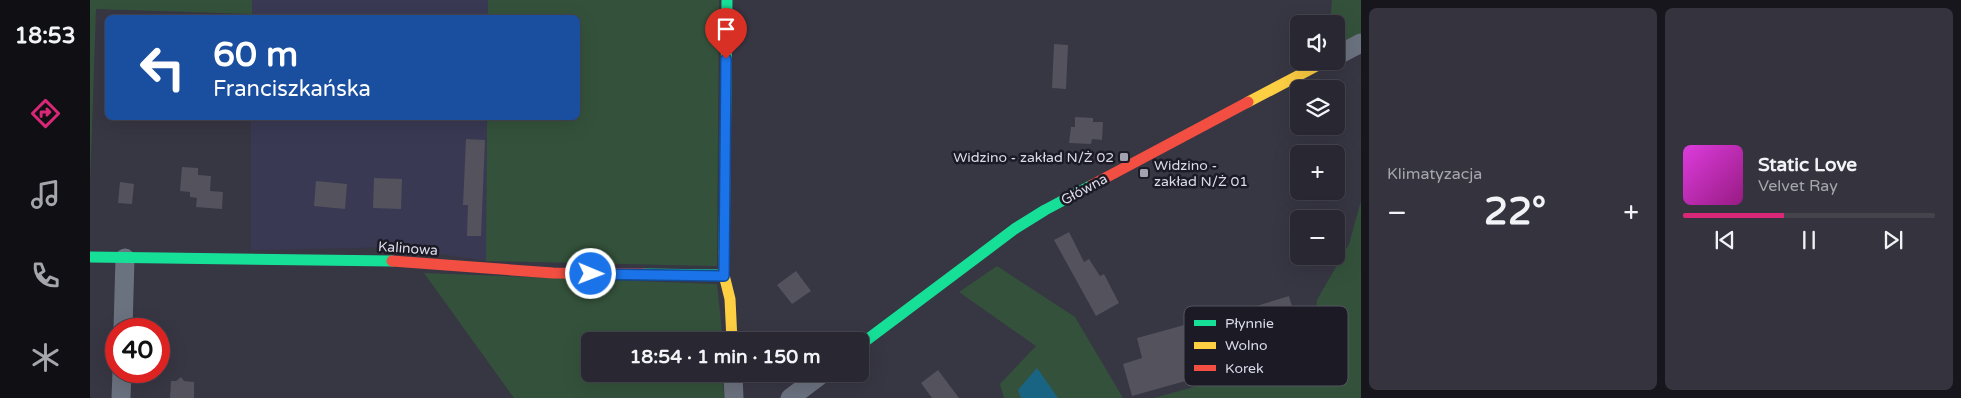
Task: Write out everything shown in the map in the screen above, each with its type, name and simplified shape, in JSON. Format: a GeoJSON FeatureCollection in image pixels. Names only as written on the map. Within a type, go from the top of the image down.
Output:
{"type":"FeatureCollection","features":[{"type":"Feature","properties":{"kind":"street"},"geometry":{"type":"LineString","coordinates":[[727,0],[724,276],[730,299],[732,332]]}},
{"type":"Feature","properties":{"kind":"street"},"geometry":{"type":"LineString","coordinates":[[1345,51],[1361,43]]}},
{"type":"Feature","properties":{"kind":"street","name":"Główna"},"geometry":{"type":"LineString","coordinates":[[869,338],[1016,228],[1045,210],[1309,70]]}},
{"type":"Feature","properties":{"kind":"street","name":"Kalinowa"},"geometry":{"type":"LineString","coordinates":[[90,257],[384,260],[553,273],[724,276]]}},
{"type":"Feature","properties":{"kind":"street"},"geometry":{"type":"LineString","coordinates":[[123,318],[125,258]]}},
{"type":"Feature","properties":{"kind":"street"},"geometry":{"type":"LineString","coordinates":[[733,382],[734,398]]}},
{"type":"Feature","properties":{"kind":"street"},"geometry":{"type":"LineString","coordinates":[[790,398],[811,382]]}},
{"type":"Feature","properties":{"kind":"street"},"geometry":{"type":"LineString","coordinates":[[121,398],[122,383]]}},
{"type":"Feature","properties":{"kind":"shaded area"},"geometry":{"type":"Polygon","coordinates":[[[252,0],[488,0],[488,15],[252,15],[252,0]]]}},
{"type":"Feature","properties":{"kind":"shaded area"},"geometry":{"type":"Polygon","coordinates":[[[251,120],[487,120],[486,261],[395,247],[251,250],[251,120]]]}},
{"type":"Feature","properties":{"kind":"shaded area"},"geometry":{"type":"Polygon","coordinates":[[[1037,368],[1058,398],[1021,398],[1018,390],[1037,368]]]}},
{"type":"Feature","properties":{"kind":"green space"},"geometry":{"type":"Polygon","coordinates":[[[90,0],[252,0],[252,14],[96,9],[90,187],[90,0]]]}},
{"type":"Feature","properties":{"kind":"green space"},"geometry":{"type":"Polygon","coordinates":[[[488,0],[719,0],[717,266],[486,261],[487,120],[580,120],[580,15],[488,15],[488,0]]]}},
{"type":"Feature","properties":{"kind":"green space"},"geometry":{"type":"Polygon","coordinates":[[[1332,0],[1361,0],[1361,33],[1345,42],[1345,15],[1331,15],[1332,0]]]}},
{"type":"Feature","properties":{"kind":"green space"},"geometry":{"type":"Polygon","coordinates":[[[1361,201],[1361,398],[1154,398],[1197,386],[1348,386],[1348,306],[1316,306],[1317,300],[1337,265],[1345,265],[1345,251],[1349,244],[1361,201]]]}},
{"type":"Feature","properties":{"kind":"green space"},"geometry":{"type":"Polygon","coordinates":[[[997,266],[1075,317],[1123,398],[1004,398],[1000,384],[1036,346],[959,292],[997,266]]]}},
{"type":"Feature","properties":{"kind":"green space"},"geometry":{"type":"Polygon","coordinates":[[[424,273],[717,284],[722,332],[581,332],[581,382],[723,382],[724,398],[514,398],[424,273]]]}},
{"type":"Feature","properties":{"kind":"building"},"geometry":{"type":"Polygon","coordinates":[[[1054,44],[1068,45],[1066,89],[1052,88],[1054,44]]]}},
{"type":"Feature","properties":{"kind":"building"},"geometry":{"type":"Polygon","coordinates":[[[1075,117],[1093,118],[1093,122],[1103,122],[1102,140],[1092,139],[1091,144],[1069,143],[1071,127],[1075,127],[1075,117]]]}},
{"type":"Feature","properties":{"kind":"building"},"geometry":{"type":"Polygon","coordinates":[[[466,139],[485,140],[481,236],[467,236],[468,205],[463,205],[466,139]]]}},
{"type":"Feature","properties":{"kind":"building"},"geometry":{"type":"Polygon","coordinates":[[[182,167],[198,168],[198,175],[211,176],[210,191],[223,192],[222,209],[196,207],[197,198],[190,197],[190,192],[180,191],[182,167]]]}},
{"type":"Feature","properties":{"kind":"building"},"geometry":{"type":"Polygon","coordinates":[[[374,178],[402,179],[401,209],[373,208],[374,178]]]}},
{"type":"Feature","properties":{"kind":"building"},"geometry":{"type":"Polygon","coordinates":[[[316,181],[347,184],[345,209],[314,206],[316,181]]]}},
{"type":"Feature","properties":{"kind":"building"},"geometry":{"type":"Polygon","coordinates":[[[120,182],[134,184],[132,204],[118,203],[120,182]]]}},
{"type":"Feature","properties":{"kind":"building"},"geometry":{"type":"Polygon","coordinates":[[[1069,232],[1084,262],[1089,259],[1100,276],[1104,274],[1119,303],[1096,316],[1054,240],[1069,232]]]}},
{"type":"Feature","properties":{"kind":"building"},"geometry":{"type":"Polygon","coordinates":[[[796,271],[811,291],[792,304],[777,285],[796,271]]]}},
{"type":"Feature","properties":{"kind":"building"},"geometry":{"type":"Polygon","coordinates":[[[1289,296],[1292,306],[1256,306],[1289,296]]]}},
{"type":"Feature","properties":{"kind":"building"},"geometry":{"type":"Polygon","coordinates":[[[1184,325],[1184,381],[1132,396],[1123,364],[1142,358],[1137,338],[1184,325]]]}},
{"type":"Feature","properties":{"kind":"building"},"geometry":{"type":"Polygon","coordinates":[[[938,370],[959,398],[932,398],[921,383],[938,370]]]}},
{"type":"Feature","properties":{"kind":"building"},"geometry":{"type":"Polygon","coordinates":[[[181,377],[184,381],[194,382],[194,398],[170,398],[171,381],[176,381],[181,377]]]}},
{"type":"Feature","properties":{"kind":"traffic: fast"},"geometry":{"type":"LineString","coordinates":[[724,252],[727,0]]}},
{"type":"Feature","properties":{"kind":"traffic: fast"},"geometry":{"type":"LineString","coordinates":[[869,338],[1016,228],[1092,185]]}},
{"type":"Feature","properties":{"kind":"traffic: fast"},"geometry":{"type":"LineString","coordinates":[[90,257],[392,261]]}},
{"type":"Feature","properties":{"kind":"traffic: fast"},"geometry":{"type":"LineString","coordinates":[[644,274],[724,275]]}},
{"type":"Feature","properties":{"kind":"traffic: slow"},"geometry":{"type":"LineString","coordinates":[[1248,102],[1309,70]]}},
{"type":"Feature","properties":{"kind":"traffic: slow"},"geometry":{"type":"LineString","coordinates":[[724,252],[724,275],[730,299],[732,332]]}},
{"type":"Feature","properties":{"kind":"traffic: jam"},"geometry":{"type":"LineString","coordinates":[[1092,185],[1248,102]]}},
{"type":"Feature","properties":{"kind":"traffic: jam"},"geometry":{"type":"LineString","coordinates":[[392,261],[553,273],[644,274]]}},
{"type":"Feature","properties":{"kind":"place","name":"Widzino - zakład N/Ż 02"},"geometry":{"type":"Point","coordinates":[1124,157]}},
{"type":"Feature","properties":{"kind":"place","name":"Widzino - zakład N/Ż 01"},"geometry":{"type":"Point","coordinates":[1144,173]}},
{"type":"Feature","properties":{"kind":"route"},"geometry":{"type":"LineString","coordinates":[[591,274],[724,276],[726,59]]}}]}
